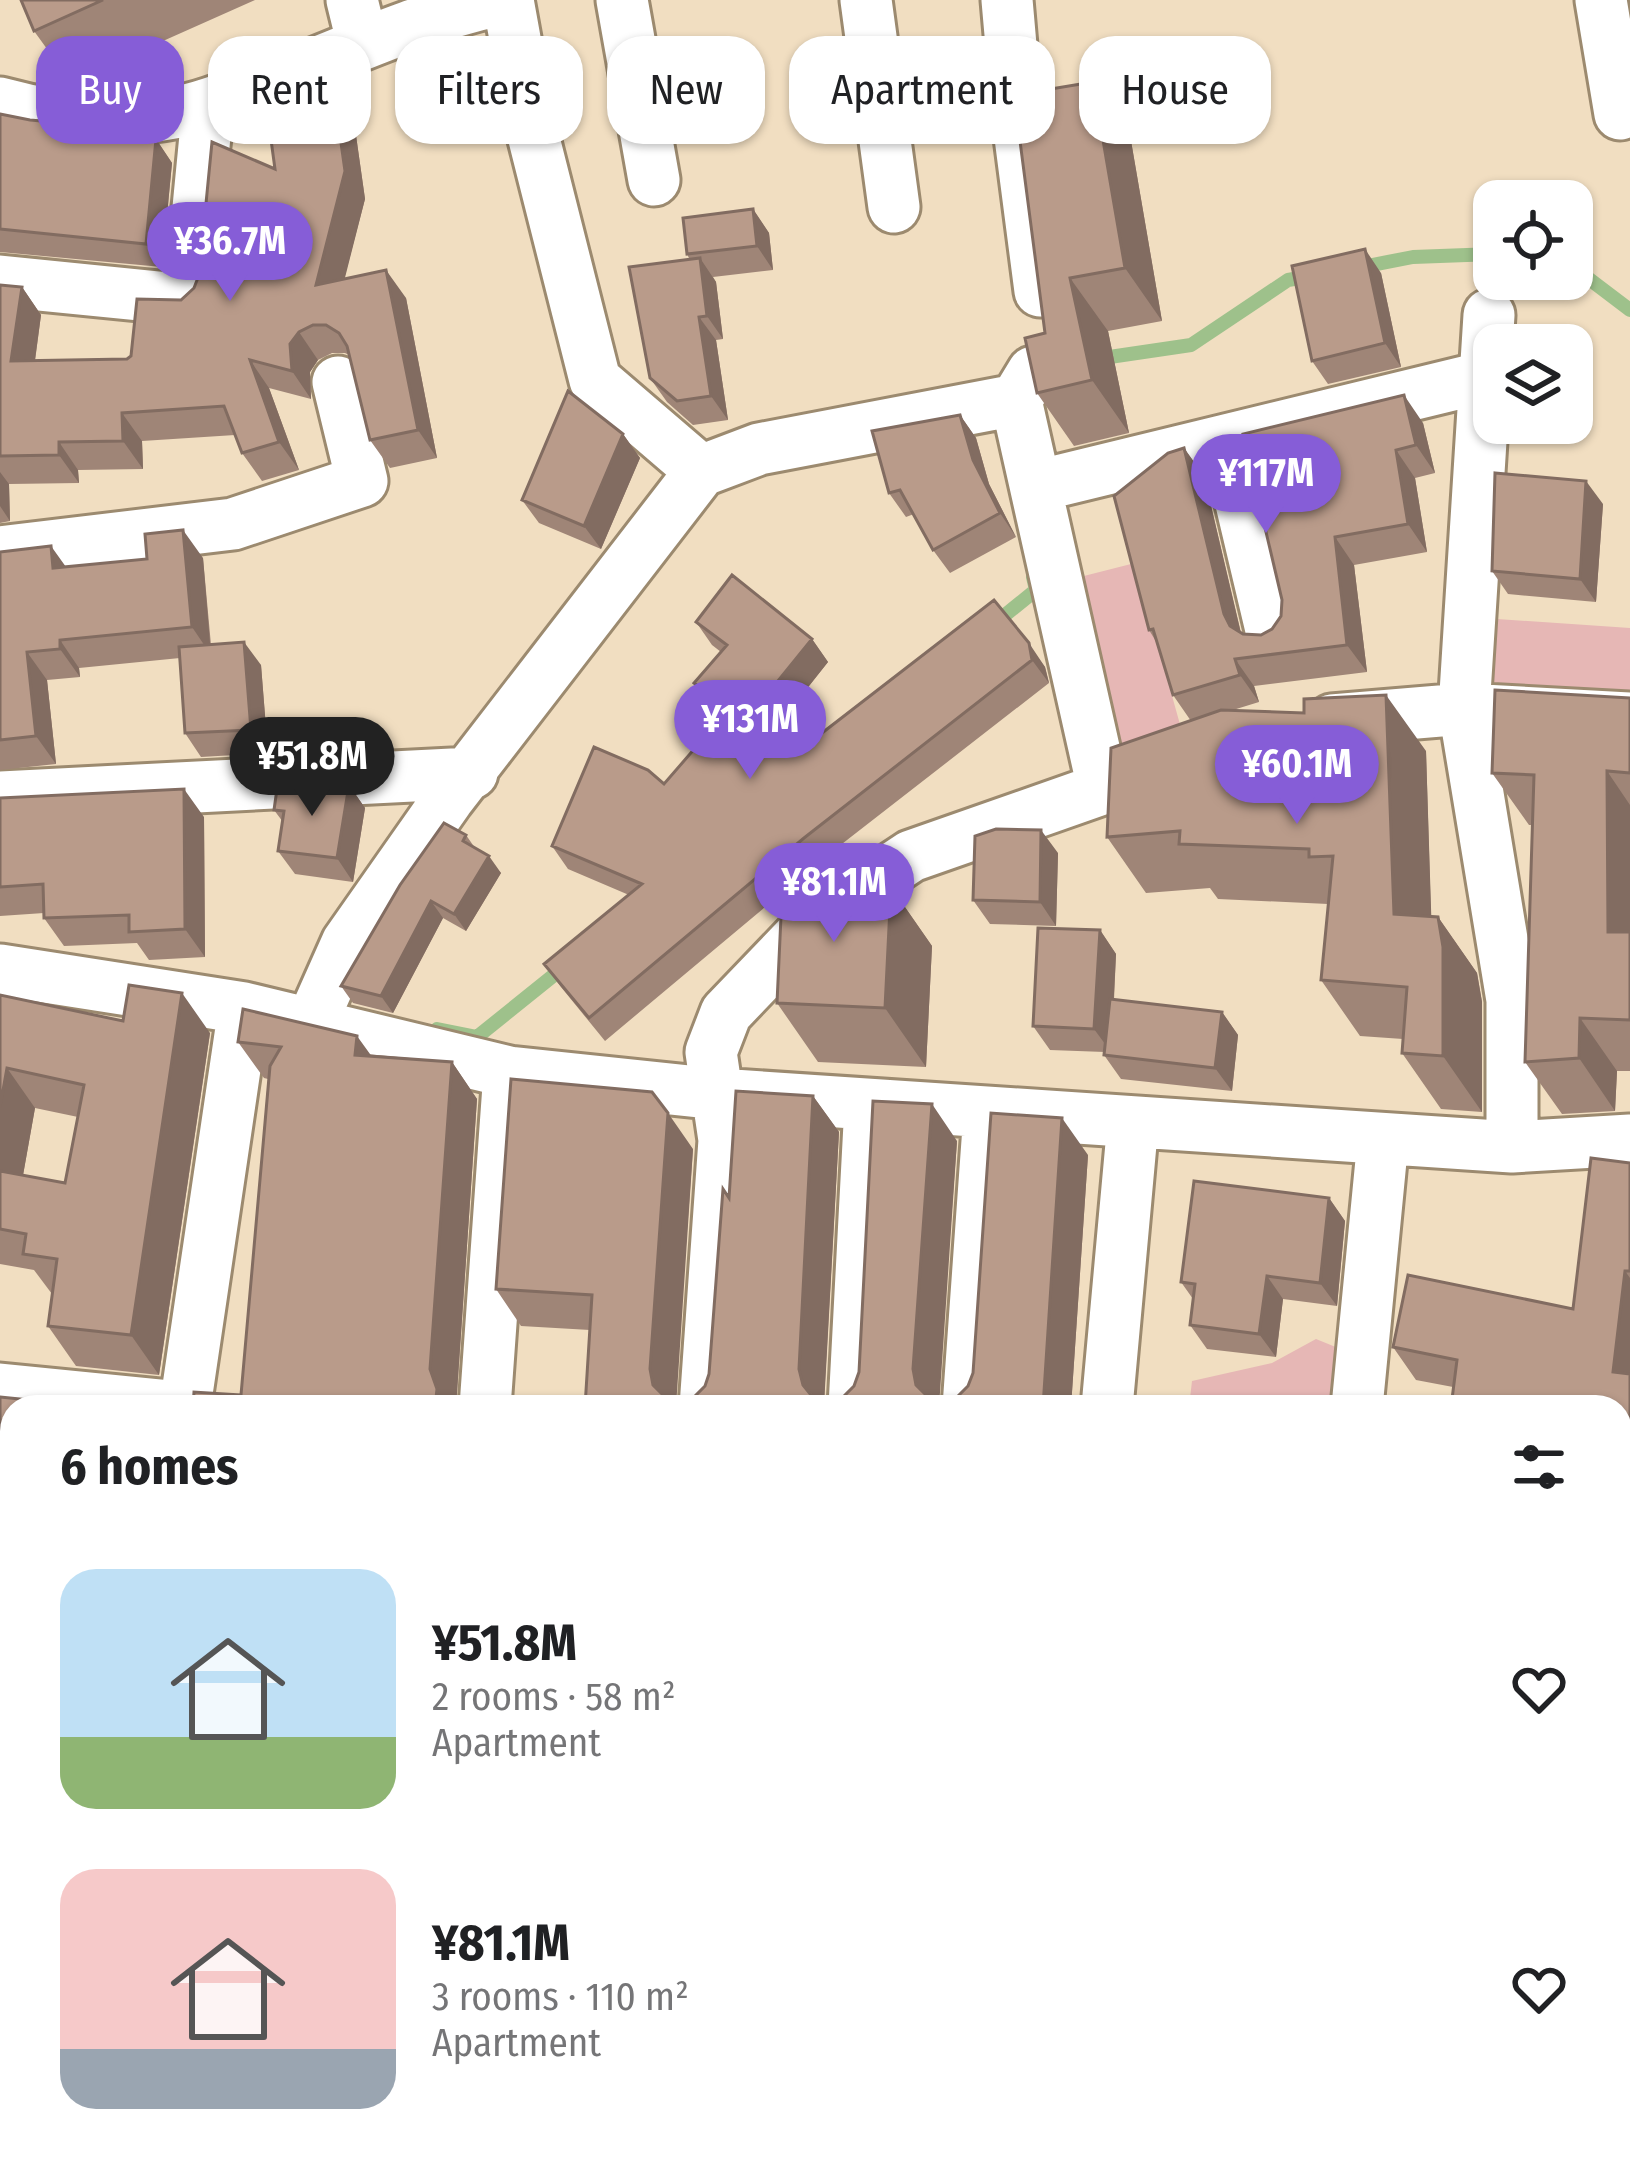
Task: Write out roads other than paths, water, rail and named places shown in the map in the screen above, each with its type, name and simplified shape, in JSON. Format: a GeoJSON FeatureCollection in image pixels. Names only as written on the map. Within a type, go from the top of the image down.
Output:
{"type":"FeatureCollection","features":[{"type":"Feature","properties":{"kind":"street"},"geometry":{"type":"LineString","coordinates":[[330,36],[357,21],[503,0],[595,380],[700,471]]}},
{"type":"Feature","properties":{"kind":"street"},"geometry":{"type":"LineString","coordinates":[[622,0],[654,180]]}},
{"type":"Feature","properties":{"kind":"street"},"geometry":{"type":"LineString","coordinates":[[866,0],[894,207]]}},
{"type":"Feature","properties":{"kind":"street"},"geometry":{"type":"LineString","coordinates":[[1007,0],[1047,347],[1016,400],[1103,788]]}},
{"type":"Feature","properties":{"kind":"street"},"geometry":{"type":"LineString","coordinates":[[1600,0],[1620,114]]}},
{"type":"Feature","properties":{"kind":"street"},"geometry":{"type":"LineString","coordinates":[[0,103],[45,116],[120,119],[208,105],[189,300],[0,281]]}},
{"type":"Feature","properties":{"kind":"street"},"geometry":{"type":"LineString","coordinates":[[1488,324],[1489,315]]}},
{"type":"Feature","properties":{"kind":"street"},"geometry":{"type":"LineString","coordinates":[[1037,486],[1473,379]]}},
{"type":"Feature","properties":{"kind":"street"},"geometry":{"type":"LineString","coordinates":[[0,552],[233,524],[362,482],[338,382]]}},
{"type":"Feature","properties":{"kind":"street"},"geometry":{"type":"LineString","coordinates":[[311,1024],[347,943],[448,800],[700,471],[759,448],[1016,400]]}},
{"type":"Feature","properties":{"kind":"street"},"geometry":{"type":"LineString","coordinates":[[1226,440],[1272,634]]}},
{"type":"Feature","properties":{"kind":"street"},"geometry":{"type":"LineString","coordinates":[[1481,444],[1464,709],[1512,1000],[1513,1147]]}},
{"type":"Feature","properties":{"kind":"street"},"geometry":{"type":"LineString","coordinates":[[1289,724],[1464,709],[1630,718]]}},
{"type":"Feature","properties":{"kind":"street"},"geometry":{"type":"LineString","coordinates":[[706,1395],[724,1140],[711,1052],[726,1013],[816,919],[911,856],[1227,745]]}},
{"type":"Feature","properties":{"kind":"street"},"geometry":{"type":"LineString","coordinates":[[0,797],[472,772]]}},
{"type":"Feature","properties":{"kind":"street"},"geometry":{"type":"LineString","coordinates":[[0,970],[244,1008],[509,1072],[718,1094],[1513,1147],[1630,1140]]}},
{"type":"Feature","properties":{"kind":"street"},"geometry":{"type":"LineString","coordinates":[[185,1395],[244,1008]]}},
{"type":"Feature","properties":{"kind":"street"},"geometry":{"type":"LineString","coordinates":[[486,1395],[509,1072]]}},
{"type":"Feature","properties":{"kind":"street"},"geometry":{"type":"LineString","coordinates":[[855,1395],[870,1105]]}},
{"type":"Feature","properties":{"kind":"street"},"geometry":{"type":"LineString","coordinates":[[969,1395],[989,1113]]}},
{"type":"Feature","properties":{"kind":"street"},"geometry":{"type":"LineString","coordinates":[[1108,1395],[1132,1122]]}},
{"type":"Feature","properties":{"kind":"street"},"geometry":{"type":"LineString","coordinates":[[1359,1395],[1383,1140]]}},
{"type":"Feature","properties":{"kind":"waterway"},"geometry":{"type":"LineString","coordinates":[[1362,267],[1413,257],[1473,255]]}},
{"type":"Feature","properties":{"kind":"waterway"},"geometry":{"type":"LineString","coordinates":[[1096,359],[1191,345],[1288,280],[1311,276]]}},
{"type":"Feature","properties":{"kind":"waterway"},"geometry":{"type":"LineString","coordinates":[[1593,282],[1630,310]]}},
{"type":"Feature","properties":{"kind":"waterway"},"geometry":{"type":"LineString","coordinates":[[994,624],[1036,590],[1033,577]]}},
{"type":"Feature","properties":{"kind":"waterway"},"geometry":{"type":"LineString","coordinates":[[437,1029],[477,1037],[564,967]]}}]}
